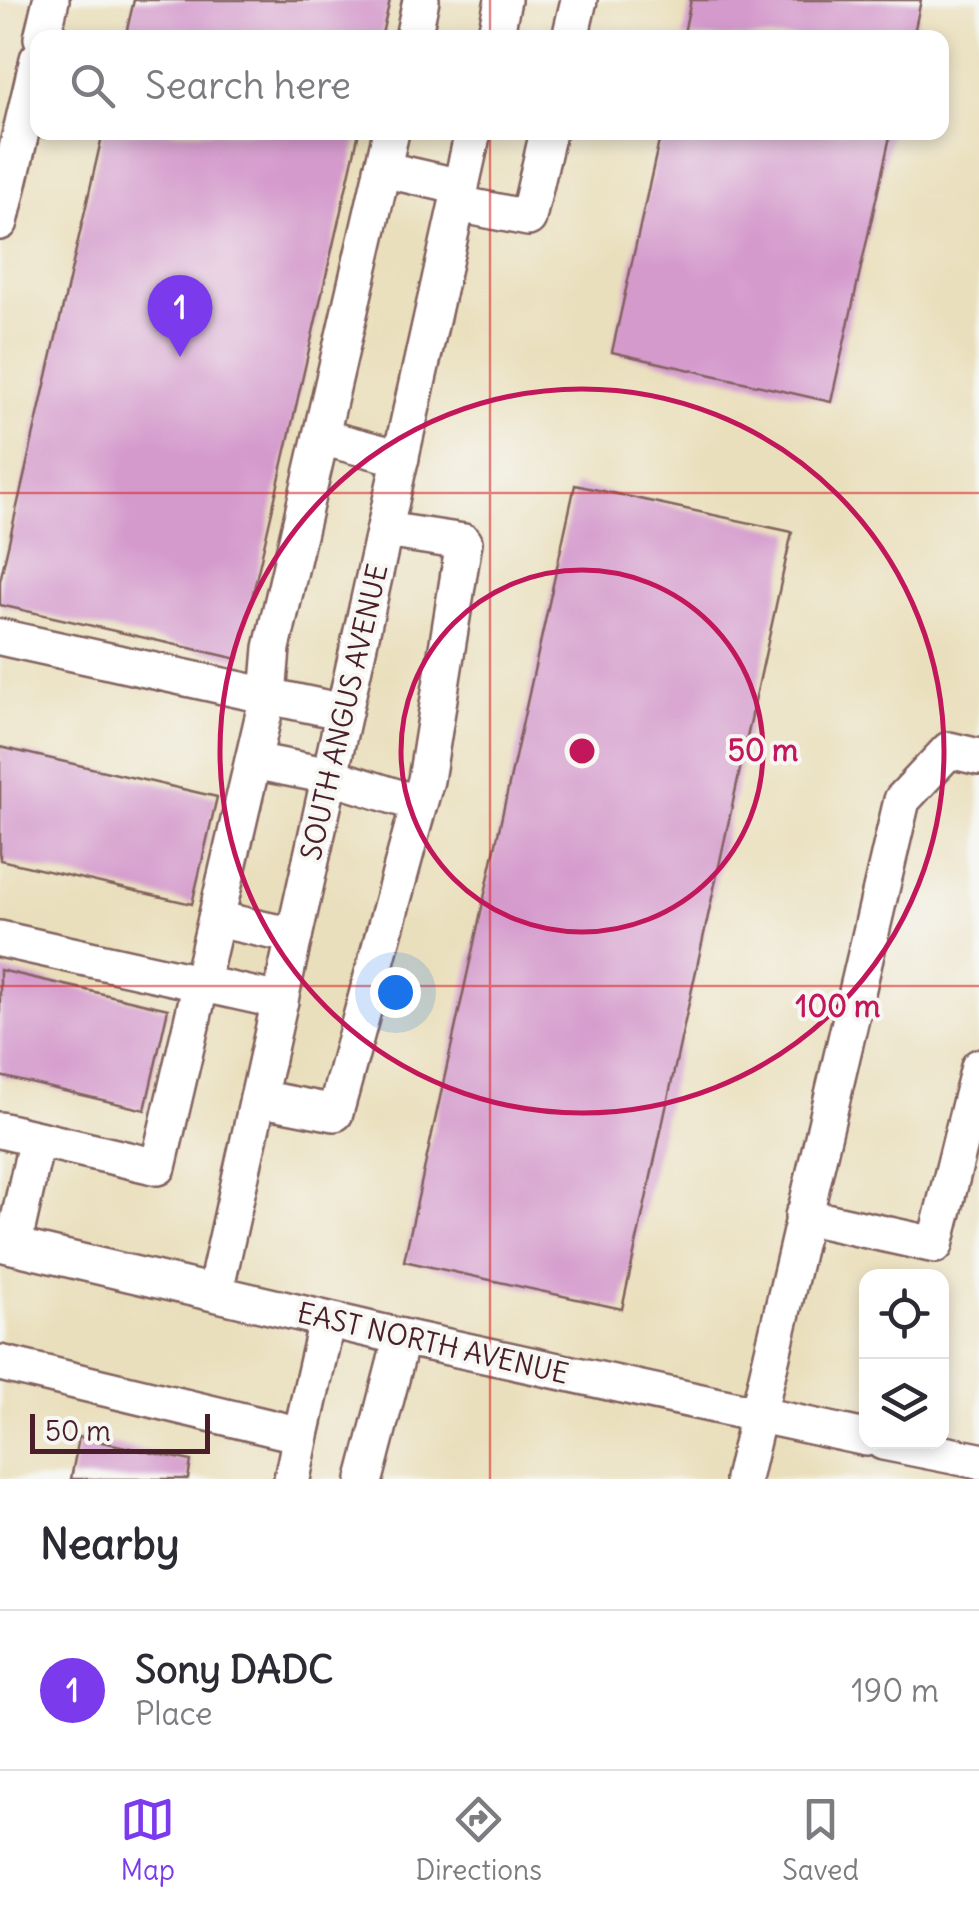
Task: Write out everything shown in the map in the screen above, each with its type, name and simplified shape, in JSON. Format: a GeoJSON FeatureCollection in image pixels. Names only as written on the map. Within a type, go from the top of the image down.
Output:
{"type":"FeatureCollection","features":[{"type":"Feature","properties":{"kind":"street"},"geometry":{"type":"LineString","coordinates":[[44,30],[51,0]]}},
{"type":"Feature","properties":{"kind":"street"},"geometry":{"type":"LineString","coordinates":[[414,30],[421,0]]}},
{"type":"Feature","properties":{"kind":"street"},"geometry":{"type":"LineString","coordinates":[[496,30],[503,0]]}},
{"type":"Feature","properties":{"kind":"street"},"geometry":{"type":"LineString","coordinates":[[572,30],[578,0]]}},
{"type":"Feature","properties":{"kind":"street"},"geometry":{"type":"LineString","coordinates":[[0,222],[30,93]]}},
{"type":"Feature","properties":{"kind":"street"},"geometry":{"type":"LineString","coordinates":[[0,1130],[158,1167],[268,696],[272,648],[389,140]]}},
{"type":"Feature","properties":{"kind":"street","name":"SOUTH ANGUS AVENUE"},"geometry":{"type":"LineString","coordinates":[[215,1292],[472,140]]}},
{"type":"Feature","properties":{"kind":"street"},"geometry":{"type":"LineString","coordinates":[[382,169],[528,218],[546,140]]}},
{"type":"Feature","properties":{"kind":"street"},"geometry":{"type":"LineString","coordinates":[[320,437],[401,458]]}},
{"type":"Feature","properties":{"kind":"street"},"geometry":{"type":"LineString","coordinates":[[258,1098],[335,1113],[426,780],[464,542],[385,530]]}},
{"type":"Feature","properties":{"kind":"street"},"geometry":{"type":"LineString","coordinates":[[0,637],[344,712]]}},
{"type":"Feature","properties":{"kind":"street"},"geometry":{"type":"LineString","coordinates":[[743,1479],[902,800],[964,753]]}},
{"type":"Feature","properties":{"kind":"street"},"geometry":{"type":"LineString","coordinates":[[253,761],[330,776],[418,804]]}},
{"type":"Feature","properties":{"kind":"street"},"geometry":{"type":"LineString","coordinates":[[216,919],[294,936]]}},
{"type":"Feature","properties":{"kind":"street"},"geometry":{"type":"LineString","coordinates":[[0,939],[280,1002]]}},
{"type":"Feature","properties":{"kind":"street"},"geometry":{"type":"LineString","coordinates":[[803,1216],[935,1244],[979,1067]]}},
{"type":"Feature","properties":{"kind":"street"},"geometry":{"type":"LineString","coordinates":[[6,1244],[38,1139]]}},
{"type":"Feature","properties":{"kind":"street","name":"EAST NORTH AVENUE"},"geometry":{"type":"LineString","coordinates":[[6,1244],[402,1337],[859,1437]]}},
{"type":"Feature","properties":{"kind":"street"},"geometry":{"type":"LineString","coordinates":[[292,1479],[327,1320]]}},
{"type":"Feature","properties":{"kind":"street"},"geometry":{"type":"LineString","coordinates":[[365,1479],[402,1337]]}},
{"type":"Feature","properties":{"kind":"street"},"geometry":{"type":"LineString","coordinates":[[0,1364],[302,1435]]}},
{"type":"Feature","properties":{"kind":"street"},"geometry":{"type":"LineString","coordinates":[[918,1449],[979,1461]]}},
{"type":"Feature","properties":{"kind":"building"},"geometry":{"type":"Polygon","coordinates":[[[134,0],[390,0],[383,30],[127,30],[134,0]]]}},
{"type":"Feature","properties":{"kind":"building"},"geometry":{"type":"Polygon","coordinates":[[[691,0],[921,0],[915,30],[685,30],[691,0]]]}},
{"type":"Feature","properties":{"kind":"building"},"geometry":{"type":"Polygon","coordinates":[[[101,140],[357,140],[238,659],[0,605],[0,581],[101,140]]]}},
{"type":"Feature","properties":{"kind":"building"},"geometry":{"type":"Polygon","coordinates":[[[659,140],[889,140],[831,402],[612,352],[659,140]]]}},
{"type":"Feature","properties":{"kind":"building"},"geometry":{"type":"Polygon","coordinates":[[[575,485],[792,532],[622,1309],[404,1261],[575,485]]]}},
{"type":"Feature","properties":{"kind":"building"},"geometry":{"type":"Polygon","coordinates":[[[0,747],[217,797],[192,904],[0,860],[0,747]]]}},
{"type":"Feature","properties":{"kind":"building"},"geometry":{"type":"Polygon","coordinates":[[[0,970],[168,1009],[145,1110],[0,1076],[0,970]]]}},
{"type":"Feature","properties":{"kind":"building"},"geometry":{"type":"Polygon","coordinates":[[[79,1437],[191,1461],[188,1479],[71,1479],[79,1437]]]}},
{"type":"Feature","properties":{"kind":"place","name":"Sony DADC"},"geometry":{"type":"Point","coordinates":[180,357]}}]}
